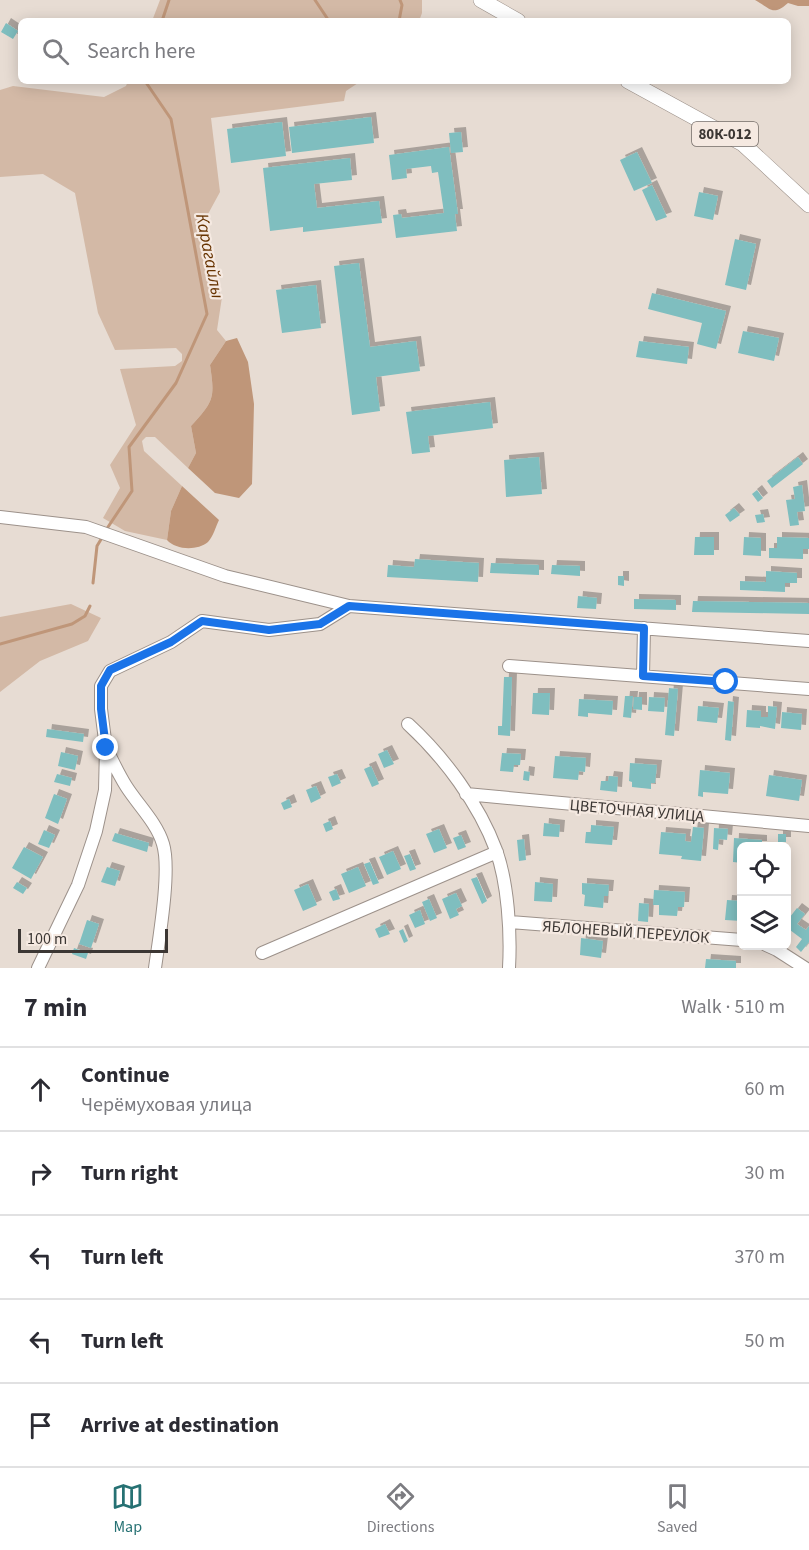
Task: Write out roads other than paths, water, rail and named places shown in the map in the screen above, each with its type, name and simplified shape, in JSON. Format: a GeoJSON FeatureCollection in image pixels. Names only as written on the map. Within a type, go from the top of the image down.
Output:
{"type":"FeatureCollection","features":[{"type":"Feature","properties":{"kind":"main road"},"geometry":{"type":"LineString","coordinates":[[481,0],[513,18]]}},
{"type":"Feature","properties":{"kind":"main road","name":"80К-012"},"geometry":{"type":"LineString","coordinates":[[633,84],[743,144],[809,205]]}},
{"type":"Feature","properties":{"kind":"street"},"geometry":{"type":"LineString","coordinates":[[0,517],[86,528],[225,576],[349,606],[809,641]]}},
{"type":"Feature","properties":{"kind":"street"},"geometry":{"type":"LineString","coordinates":[[38,968],[78,885],[96,831],[105,790],[106,748],[101,709],[101,686],[110,670],[171,642],[202,621],[269,630],[320,624],[349,606]]}},
{"type":"Feature","properties":{"kind":"street"},"geometry":{"type":"LineString","coordinates":[[643,676],[644,628]]}},
{"type":"Feature","properties":{"kind":"street"},"geometry":{"type":"LineString","coordinates":[[509,666],[809,689]]}},
{"type":"Feature","properties":{"kind":"street"},"geometry":{"type":"LineString","coordinates":[[408,723],[430,743],[466,794],[497,852],[510,922],[509,968]]}},
{"type":"Feature","properties":{"kind":"street"},"geometry":{"type":"LineString","coordinates":[[106,748],[126,786],[163,843],[166,858],[164,892],[155,968]]}},
{"type":"Feature","properties":{"kind":"street","name":"ЦВЕТОЧНАЯ УЛИЦА"},"geometry":{"type":"LineString","coordinates":[[466,794],[809,826]]}},
{"type":"Feature","properties":{"kind":"street"},"geometry":{"type":"LineString","coordinates":[[262,953],[497,852]]}},
{"type":"Feature","properties":{"kind":"street","name":"ЯБЛОНЕВЫЙ ПЕРЕУЛОК"},"geometry":{"type":"LineString","coordinates":[[510,922],[737,940]]}},
{"type":"Feature","properties":{"kind":"street"},"geometry":{"type":"LineString","coordinates":[[777,950],[805,968]]}},
{"type":"Feature","properties":{"kind":"waterway","name":"Карагайлы"},"geometry":{"type":"LineString","coordinates":[[163,18],[169,0]]}},
{"type":"Feature","properties":{"kind":"waterway","name":"Карагайлы"},"geometry":{"type":"LineString","coordinates":[[315,0],[327,18]]}},
{"type":"Feature","properties":{"kind":"waterway","name":"Карагайлы"},"geometry":{"type":"LineString","coordinates":[[400,0],[402,5],[400,18]]}},
{"type":"Feature","properties":{"kind":"waterway","name":"Карагайлы"},"geometry":{"type":"LineString","coordinates":[[106,530],[132,491],[129,447],[176,383],[207,314],[171,119],[147,84]]}},
{"type":"Feature","properties":{"kind":"waterway","name":"Карагайлы"},"geometry":{"type":"LineString","coordinates":[[93,583],[97,546],[103,536]]}},
{"type":"Feature","properties":{"kind":"waterway","name":"Карагайлы"},"geometry":{"type":"LineString","coordinates":[[0,644],[72,624],[85,616],[90,606]]}}]}
